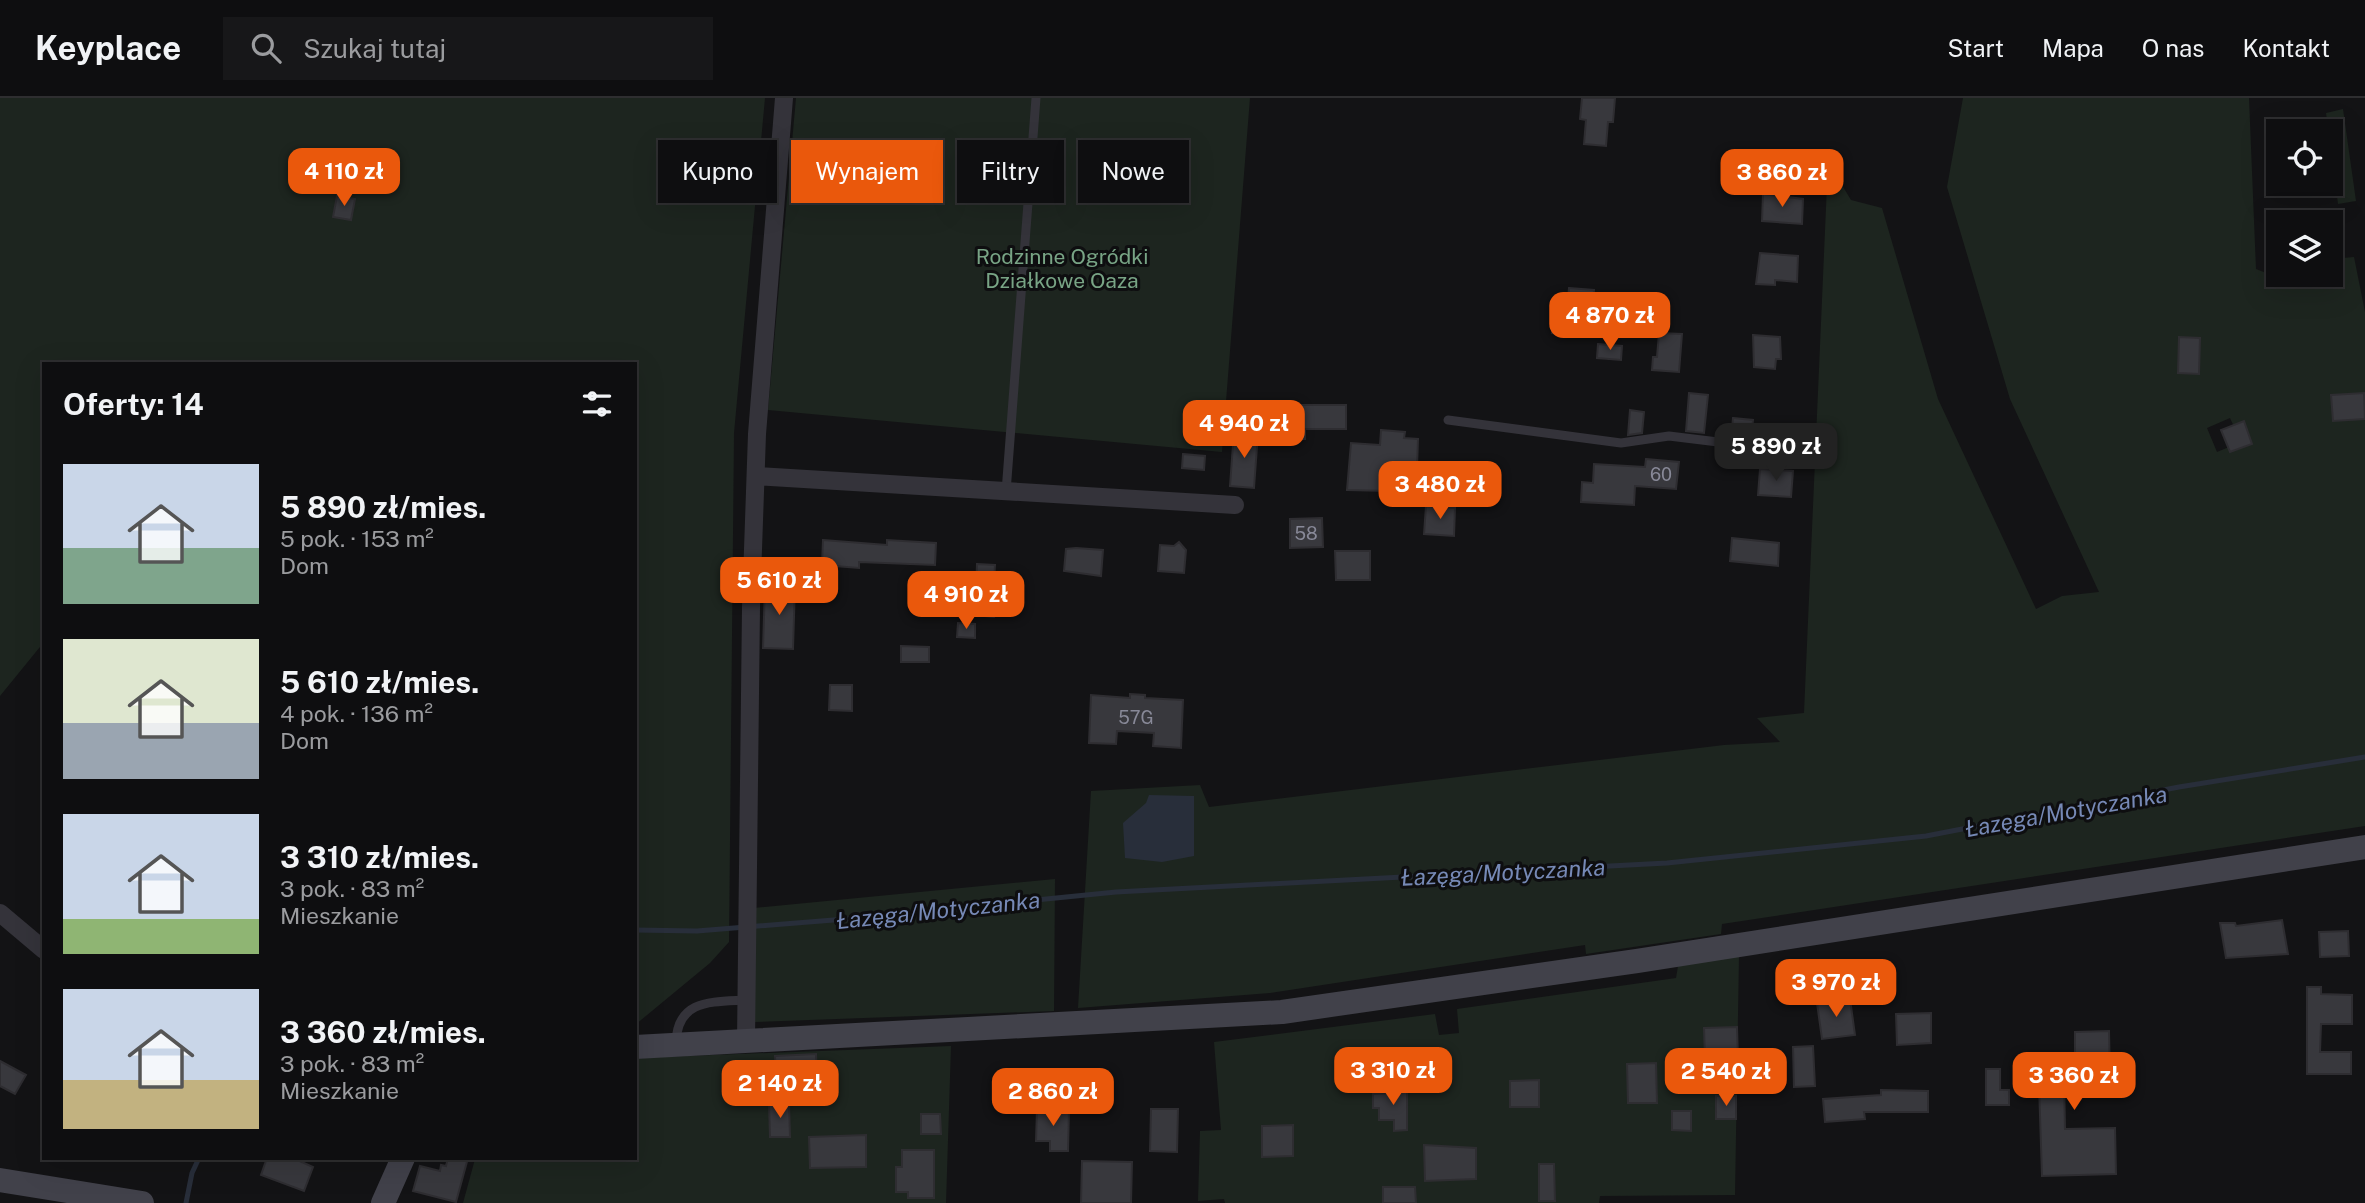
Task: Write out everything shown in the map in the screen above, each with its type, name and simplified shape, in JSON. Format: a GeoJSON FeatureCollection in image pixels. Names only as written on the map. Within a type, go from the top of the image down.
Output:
{"type":"FeatureCollection","features":[{"type":"Feature","properties":{"kind":"street"},"geometry":{"type":"LineString","coordinates":[[746,1041],[756,476],[784,98]]}},
{"type":"Feature","properties":{"kind":"street"},"geometry":{"type":"LineString","coordinates":[[756,476],[1235,505]]}},
{"type":"Feature","properties":{"kind":"street"},"geometry":{"type":"LineString","coordinates":[[637,1047],[1282,1012],[1637,961],[2365,847]]}},
{"type":"Feature","properties":{"kind":"street"},"geometry":{"type":"LineString","coordinates":[[0,912],[42,948]]}},
{"type":"Feature","properties":{"kind":"street"},"geometry":{"type":"LineString","coordinates":[[383,1203],[401,1160]]}},
{"type":"Feature","properties":{"kind":"street"},"geometry":{"type":"LineString","coordinates":[[0,1180],[142,1203]]}},
{"type":"Feature","properties":{"kind":"lane"},"geometry":{"type":"LineString","coordinates":[[1006,492],[1036,98]]}},
{"type":"Feature","properties":{"kind":"lane"},"geometry":{"type":"LineString","coordinates":[[1448,420],[1621,443],[1669,436],[1718,442]]}},
{"type":"Feature","properties":{"kind":"lane"},"geometry":{"type":"LineString","coordinates":[[676,1045],[676,1030],[691,1009],[709,1002],[746,1000]]}},
{"type":"Feature","properties":{"kind":"green space"},"geometry":{"type":"Polygon","coordinates":[[[0,98],[765,98],[761,140],[658,140],[658,203],[755,203],[734,433],[729,942],[710,963],[637,1023],[637,362],[42,362],[42,644],[0,696],[0,98]]]}},
{"type":"Feature","properties":{"kind":"green space","name":"Rodzinne Ogródki Działkowe Oaza"},"geometry":{"type":"Polygon","coordinates":[[[796,98],[1250,98],[1222,452],[768,410],[791,154],[791,203],[943,203],[943,140],[792,140],[796,98]]]}},
{"type":"Feature","properties":{"kind":"green space"},"geometry":{"type":"Polygon","coordinates":[[[1963,98],[2249,98],[2256,269],[2266,273],[2266,287],[2343,287],[2343,258],[2354,257],[2365,312],[2365,826],[1722,924],[1721,934],[1586,954],[1585,945],[1270,993],[1078,1008],[1091,791],[1200,785],[1209,807],[1724,745],[1780,742],[1757,718],[1804,713],[1828,162],[1851,200],[1882,208],[1938,399],[2036,609],[2062,596],[2099,592],[2010,399],[1947,187],[1963,98]],[[2230,418],[2207,428],[2217,452],[2241,442],[2230,418]]]}},
{"type":"Feature","properties":{"kind":"green space"},"geometry":{"type":"Polygon","coordinates":[[[2343,109],[2356,201],[2338,204],[2337,196],[2343,196],[2343,119],[2327,119],[2326,113],[2343,109]]]}},
{"type":"Feature","properties":{"kind":"green space"},"geometry":{"type":"Polygon","coordinates":[[[1055,879],[1054,1011],[755,1022],[753,908],[1055,879]]]}},
{"type":"Feature","properties":{"kind":"green space"},"geometry":{"type":"Polygon","coordinates":[[[1739,956],[1735,1195],[1600,1196],[1599,1203],[1225,1203],[1224,1199],[1198,1201],[1200,1131],[1221,1130],[1214,1042],[1435,1014],[1439,1035],[1459,1033],[1457,1009],[1676,978],[1678,966],[1739,956]]]}},
{"type":"Feature","properties":{"kind":"green space"},"geometry":{"type":"Polygon","coordinates":[[[951,1046],[946,1203],[463,1203],[475,1160],[637,1160],[637,1058],[951,1046]]]}},
{"type":"Feature","properties":{"kind":"water"},"geometry":{"type":"Polygon","coordinates":[[[1149,795],[1194,796],[1194,856],[1162,862],[1125,858],[1123,823],[1146,803],[1149,795]]]}},
{"type":"Feature","properties":{"kind":"building"},"geometry":{"type":"Polygon","coordinates":[[[1582,98],[1615,98],[1613,122],[1608,122],[1606,146],[1584,144],[1586,120],[1580,119],[1582,98]]]}},
{"type":"Feature","properties":{"kind":"building"},"geometry":{"type":"Polygon","coordinates":[[[1763,194],[1803,199],[1802,224],[1762,221],[1763,194]]]}},
{"type":"Feature","properties":{"kind":"building"},"geometry":{"type":"Polygon","coordinates":[[[337,196],[355,199],[351,220],[333,217],[337,196]]]}},
{"type":"Feature","properties":{"kind":"building"},"geometry":{"type":"Polygon","coordinates":[[[1760,253],[1798,256],[1797,282],[1775,280],[1775,285],[1756,284],[1760,253]]]}},
{"type":"Feature","properties":{"kind":"building"},"geometry":{"type":"Polygon","coordinates":[[[1569,288],[1594,290],[1592,317],[1604,318],[1603,337],[1552,333],[1554,308],[1567,309],[1569,288]]]}},
{"type":"Feature","properties":{"kind":"building"},"geometry":{"type":"Polygon","coordinates":[[[1659,333],[1682,334],[1679,372],[1652,370],[1653,357],[1657,357],[1659,333]]]}},
{"type":"Feature","properties":{"kind":"building"},"geometry":{"type":"Polygon","coordinates":[[[1753,335],[1780,337],[1781,359],[1776,359],[1775,369],[1754,367],[1753,335]]]}},
{"type":"Feature","properties":{"kind":"building"},"geometry":{"type":"Polygon","coordinates":[[[2179,337],[2200,338],[2199,374],[2178,373],[2179,337]]]}},
{"type":"Feature","properties":{"kind":"building"},"geometry":{"type":"Polygon","coordinates":[[[1598,344],[1622,346],[1621,360],[1597,358],[1598,344]]]}},
{"type":"Feature","properties":{"kind":"building"},"geometry":{"type":"Polygon","coordinates":[[[1689,393],[1708,395],[1704,433],[1686,431],[1689,393]]]}},
{"type":"Feature","properties":{"kind":"building"},"geometry":{"type":"Polygon","coordinates":[[[2364,393],[2365,419],[2333,421],[2331,395],[2364,393]]]}},
{"type":"Feature","properties":{"kind":"building"},"geometry":{"type":"Polygon","coordinates":[[[1276,405],[1346,405],[1346,429],[1305,429],[1305,439],[1288,439],[1288,429],[1277,429],[1276,405]]]}},
{"type":"Feature","properties":{"kind":"building"},"geometry":{"type":"Polygon","coordinates":[[[1630,410],[1644,412],[1642,433],[1628,435],[1630,410]]]}},
{"type":"Feature","properties":{"kind":"building"},"geometry":{"type":"Polygon","coordinates":[[[1733,418],[1753,420],[1750,451],[1730,449],[1733,418]]]}},
{"type":"Feature","properties":{"kind":"building"},"geometry":{"type":"Polygon","coordinates":[[[2244,421],[2252,444],[2230,452],[2221,430],[2244,421]]]}},
{"type":"Feature","properties":{"kind":"building"},"geometry":{"type":"Polygon","coordinates":[[[1381,430],[1405,432],[1404,438],[1418,439],[1417,468],[1390,467],[1390,491],[1347,490],[1351,443],[1380,445],[1381,430]]]}},
{"type":"Feature","properties":{"kind":"building"},"geometry":{"type":"Polygon","coordinates":[[[1234,431],[1258,433],[1254,488],[1230,486],[1234,431]]]}},
{"type":"Feature","properties":{"kind":"building"},"geometry":{"type":"Polygon","coordinates":[[[1183,454],[1205,456],[1204,470],[1182,468],[1183,454]]]}},
{"type":"Feature","properties":{"kind":"building"},"geometry":{"type":"Polygon","coordinates":[[[1646,459],[1679,462],[1676,489],[1635,486],[1634,505],[1581,502],[1582,482],[1593,483],[1594,464],[1645,467],[1646,459]]]}},
{"type":"Feature","properties":{"kind":"building"},"geometry":{"type":"Polygon","coordinates":[[[1760,469],[1793,471],[1791,497],[1758,495],[1760,469]]]}},
{"type":"Feature","properties":{"kind":"building"},"geometry":{"type":"Polygon","coordinates":[[[1426,506],[1455,508],[1454,536],[1424,534],[1426,506]]]}},
{"type":"Feature","properties":{"kind":"building"},"geometry":{"type":"Polygon","coordinates":[[[1322,518],[1323,547],[1290,548],[1290,519],[1322,518]]]}},
{"type":"Feature","properties":{"kind":"building"},"geometry":{"type":"Polygon","coordinates":[[[1732,538],[1779,543],[1778,566],[1730,561],[1732,538]]]}},
{"type":"Feature","properties":{"kind":"building"},"geometry":{"type":"Polygon","coordinates":[[[823,540],[887,545],[887,540],[936,543],[935,565],[859,562],[859,568],[822,565],[823,540]]]}},
{"type":"Feature","properties":{"kind":"building"},"geometry":{"type":"Polygon","coordinates":[[[1179,542],[1186,550],[1184,573],[1158,571],[1160,545],[1174,546],[1179,542]]]}},
{"type":"Feature","properties":{"kind":"building"},"geometry":{"type":"Polygon","coordinates":[[[1066,549],[1103,550],[1101,576],[1064,571],[1066,549]]]}},
{"type":"Feature","properties":{"kind":"building"},"geometry":{"type":"Polygon","coordinates":[[[1335,551],[1370,551],[1370,580],[1336,580],[1335,551]]]}},
{"type":"Feature","properties":{"kind":"building"},"geometry":{"type":"Polygon","coordinates":[[[977,564],[995,565],[994,583],[1003,583],[1004,606],[994,617],[975,615],[977,564]]]}},
{"type":"Feature","properties":{"kind":"building"},"geometry":{"type":"Polygon","coordinates":[[[765,585],[795,585],[793,649],[763,648],[765,585]]]}},
{"type":"Feature","properties":{"kind":"building"},"geometry":{"type":"Polygon","coordinates":[[[958,623],[975,624],[975,638],[957,637],[958,623]]]}},
{"type":"Feature","properties":{"kind":"building"},"geometry":{"type":"Polygon","coordinates":[[[901,646],[929,647],[929,662],[901,662],[901,646]]]}},
{"type":"Feature","properties":{"kind":"building"},"geometry":{"type":"Polygon","coordinates":[[[830,685],[852,685],[852,711],[829,710],[830,685]]]}},
{"type":"Feature","properties":{"kind":"building"},"geometry":{"type":"Polygon","coordinates":[[[1130,694],[1145,695],[1145,698],[1183,700],[1181,748],[1153,746],[1154,733],[1117,731],[1116,744],[1089,743],[1091,695],[1130,698],[1130,694]]]}},
{"type":"Feature","properties":{"kind":"building"},"geometry":{"type":"Polygon","coordinates":[[[2282,920],[2288,954],[2226,958],[2220,923],[2235,923],[2236,926],[2282,920]]]}},
{"type":"Feature","properties":{"kind":"building"},"geometry":{"type":"Polygon","coordinates":[[[2348,931],[2349,956],[2320,957],[2319,932],[2348,931]]]}},
{"type":"Feature","properties":{"kind":"building"},"geometry":{"type":"Polygon","coordinates":[[[2307,987],[2321,987],[2321,994],[2352,995],[2352,1024],[2321,1024],[2320,1052],[2351,1052],[2351,1074],[2307,1074],[2307,987]]]}},
{"type":"Feature","properties":{"kind":"building"},"geometry":{"type":"Polygon","coordinates":[[[1850,999],[1855,1035],[1822,1039],[1817,1003],[1850,999]]]}},
{"type":"Feature","properties":{"kind":"building"},"geometry":{"type":"Polygon","coordinates":[[[1931,1013],[1931,1043],[1897,1045],[1896,1014],[1931,1013]]]}},
{"type":"Feature","properties":{"kind":"building"},"geometry":{"type":"Polygon","coordinates":[[[1737,1027],[1738,1059],[1705,1060],[1704,1028],[1737,1027]]]}},
{"type":"Feature","properties":{"kind":"building"},"geometry":{"type":"Polygon","coordinates":[[[2109,1031],[2110,1076],[2064,1077],[2065,1129],[2115,1128],[2116,1174],[2042,1176],[2038,1055],[2075,1054],[2075,1032],[2109,1031]]]}},
{"type":"Feature","properties":{"kind":"building"},"geometry":{"type":"Polygon","coordinates":[[[1813,1046],[1815,1086],[1794,1087],[1793,1047],[1813,1046]]]}},
{"type":"Feature","properties":{"kind":"building"},"geometry":{"type":"Polygon","coordinates":[[[816,1054],[817,1076],[776,1078],[775,1056],[816,1054]]]}},
{"type":"Feature","properties":{"kind":"building"},"geometry":{"type":"Polygon","coordinates":[[[0,1061],[26,1075],[15,1094],[0,1086],[0,1061]]]}},
{"type":"Feature","properties":{"kind":"building"},"geometry":{"type":"Polygon","coordinates":[[[1656,1063],[1657,1103],[1628,1103],[1627,1064],[1656,1063]]]}},
{"type":"Feature","properties":{"kind":"building"},"geometry":{"type":"Polygon","coordinates":[[[1986,1069],[2000,1069],[2000,1090],[2009,1090],[2009,1105],[1986,1105],[1986,1069]]]}},
{"type":"Feature","properties":{"kind":"building"},"geometry":{"type":"Polygon","coordinates":[[[1539,1080],[1539,1107],[1510,1107],[1510,1081],[1539,1080]]]}},
{"type":"Feature","properties":{"kind":"building"},"geometry":{"type":"Polygon","coordinates":[[[1393,1087],[1407,1087],[1407,1130],[1394,1131],[1394,1120],[1379,1120],[1379,1108],[1373,1108],[1373,1094],[1393,1093],[1393,1087]]]}},
{"type":"Feature","properties":{"kind":"building"},"geometry":{"type":"Polygon","coordinates":[[[1881,1090],[1928,1091],[1928,1112],[1864,1112],[1865,1119],[1825,1122],[1823,1099],[1881,1095],[1881,1090]]]}},
{"type":"Feature","properties":{"kind":"building"},"geometry":{"type":"Polygon","coordinates":[[[1716,1096],[1736,1096],[1736,1119],[1716,1119],[1716,1096]]]}},
{"type":"Feature","properties":{"kind":"building"},"geometry":{"type":"Polygon","coordinates":[[[789,1102],[790,1137],[770,1137],[769,1103],[789,1102]]]}},
{"type":"Feature","properties":{"kind":"building"},"geometry":{"type":"Polygon","coordinates":[[[1037,1109],[1069,1110],[1068,1151],[1050,1151],[1050,1141],[1036,1141],[1037,1109]]]}},
{"type":"Feature","properties":{"kind":"building"},"geometry":{"type":"Polygon","coordinates":[[[1151,1109],[1178,1109],[1177,1152],[1150,1151],[1151,1109]]]}},
{"type":"Feature","properties":{"kind":"building"},"geometry":{"type":"Polygon","coordinates":[[[1672,1111],[1691,1111],[1691,1131],[1672,1130],[1672,1111]]]}},
{"type":"Feature","properties":{"kind":"building"},"geometry":{"type":"Polygon","coordinates":[[[921,1114],[940,1114],[941,1134],[921,1134],[921,1114]]]}},
{"type":"Feature","properties":{"kind":"building"},"geometry":{"type":"Polygon","coordinates":[[[1293,1125],[1293,1156],[1262,1157],[1262,1126],[1293,1125]]]}},
{"type":"Feature","properties":{"kind":"building"},"geometry":{"type":"Polygon","coordinates":[[[866,1135],[866,1167],[810,1168],[809,1137],[866,1135]]]}},
{"type":"Feature","properties":{"kind":"building"},"geometry":{"type":"Polygon","coordinates":[[[1424,1145],[1476,1148],[1476,1179],[1425,1181],[1424,1145]]]}},
{"type":"Feature","properties":{"kind":"building"},"geometry":{"type":"Polygon","coordinates":[[[902,1150],[934,1150],[934,1198],[908,1198],[908,1192],[896,1192],[896,1167],[902,1167],[902,1150]]]}},
{"type":"Feature","properties":{"kind":"building"},"geometry":{"type":"Polygon","coordinates":[[[266,1160],[297,1160],[313,1167],[304,1191],[261,1175],[266,1160]]]}},
{"type":"Feature","properties":{"kind":"building"},"geometry":{"type":"Polygon","coordinates":[[[448,1160],[467,1160],[456,1202],[413,1191],[420,1166],[440,1171],[441,1165],[446,1166],[448,1160]]]}},
{"type":"Feature","properties":{"kind":"building"},"geometry":{"type":"Polygon","coordinates":[[[1082,1161],[1132,1162],[1131,1203],[1081,1203],[1082,1161]]]}},
{"type":"Feature","properties":{"kind":"building"},"geometry":{"type":"Polygon","coordinates":[[[1539,1164],[1554,1164],[1555,1201],[1539,1201],[1539,1164]]]}},
{"type":"Feature","properties":{"kind":"building"},"geometry":{"type":"Polygon","coordinates":[[[1383,1187],[1415,1187],[1416,1203],[1383,1203],[1383,1187]]]}},
{"type":"Feature","properties":{"kind":"waterway","name":"Łazęga/Motyczanka"},"geometry":{"type":"LineString","coordinates":[[637,930],[697,931],[1116,892],[1667,863],[1926,836],[2179,787],[2365,757]]}},
{"type":"Feature","properties":{"kind":"waterway","name":"Łazęga/Motyczanka"},"geometry":{"type":"LineString","coordinates":[[186,1203],[192,1173],[198,1160]]}}]}
